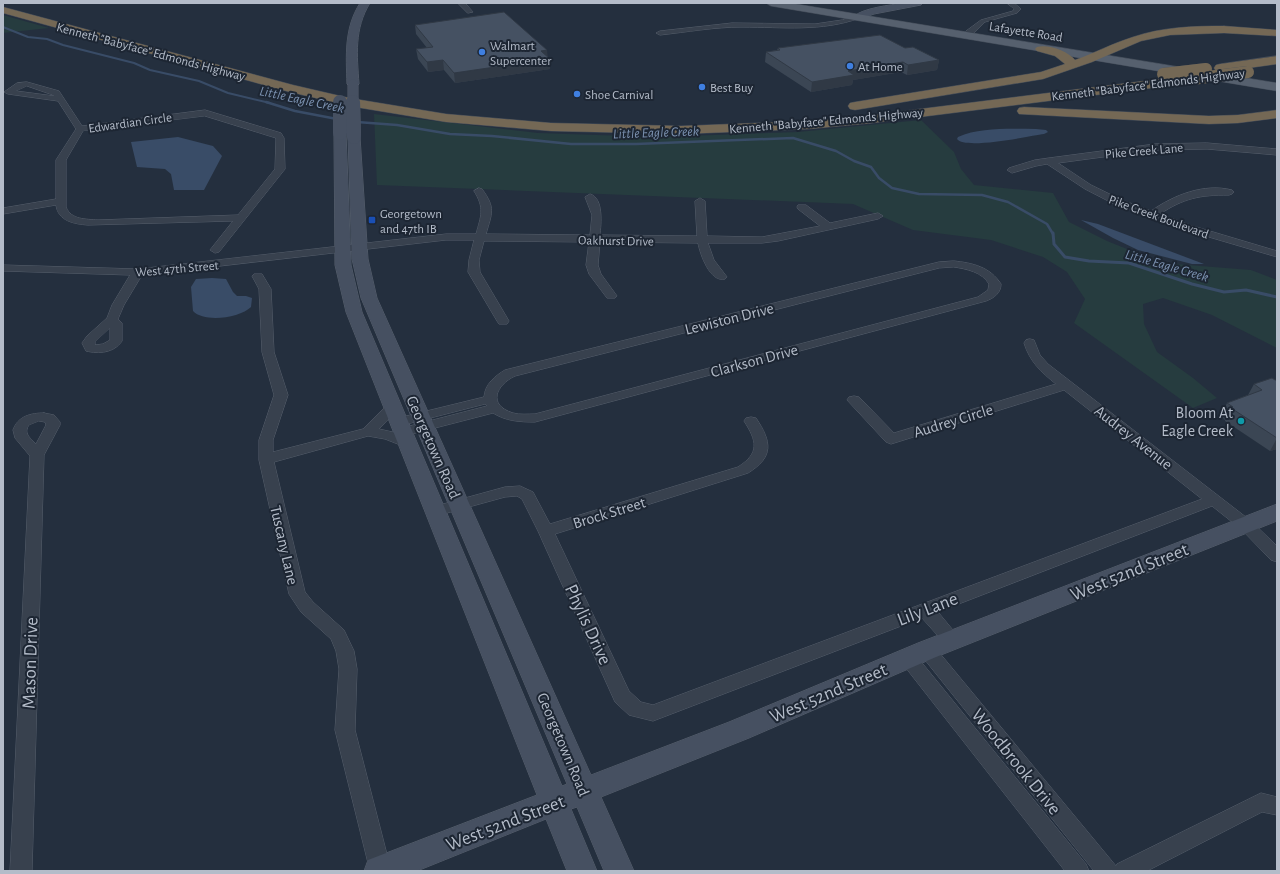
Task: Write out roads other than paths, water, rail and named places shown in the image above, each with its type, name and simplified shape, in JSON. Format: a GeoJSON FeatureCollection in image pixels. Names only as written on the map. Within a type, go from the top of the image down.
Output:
{"type":"FeatureCollection","features":[{"type":"Feature","properties":{"kind":"highway","name":"Kenneth \"Babyface\" Edmonds Highway"},"geometry":{"type":"LineString","coordinates":[[14,3],[299,80],[398,101],[458,109],[574,117],[645,119],[731,118],[829,111],[1220,68],[1277,60]]}},
{"type":"Feature","properties":{"kind":"highway","name":"Kenneth \"Babyface\" Edmonds Highway"},"geometry":{"type":"LineString","coordinates":[[3,10],[290,88],[349,102],[446,118],[551,127],[652,130],[745,129],[849,121],[1248,72],[1277,70]]}},
{"type":"Feature","properties":{"kind":"highway"},"geometry":{"type":"LineString","coordinates":[[842,107],[1033,77],[1060,71],[1138,39],[1172,32],[1230,30],[1277,33]]}},
{"type":"Feature","properties":{"kind":"highway"},"geometry":{"type":"LineString","coordinates":[[1041,48],[1066,57],[1070,60],[1072,65]]}},
{"type":"Feature","properties":{"kind":"highway"},"geometry":{"type":"LineString","coordinates":[[849,121],[1004,111],[1062,112],[1209,120],[1238,119],[1277,114]]}},
{"type":"Feature","properties":{"kind":"highway"},"geometry":{"type":"LineString","coordinates":[[731,118],[784,113]]}},
{"type":"Feature","properties":{"kind":"main road"},"geometry":{"type":"LineString","coordinates":[[347,15],[354,3]]}},
{"type":"Feature","properties":{"kind":"main road","name":"Georgetown Road"},"geometry":{"type":"LineString","coordinates":[[365,3],[357,16],[352,33],[354,137],[351,248],[344,273],[351,302],[400,426],[582,871]]}},
{"type":"Feature","properties":{"kind":"main road","name":"Lafayette Road"},"geometry":{"type":"LineString","coordinates":[[771,3],[969,33],[1277,87]]}},
{"type":"Feature","properties":{"kind":"main road","name":"Lafayette Road"},"geometry":{"type":"LineString","coordinates":[[793,3],[1041,48],[1277,82]]}},
{"type":"Feature","properties":{"kind":"main road"},"geometry":{"type":"LineString","coordinates":[[861,16],[875,11],[918,3]]}},
{"type":"Feature","properties":{"kind":"main road","name":"Georgetown Road"},"geometry":{"type":"LineString","coordinates":[[340,89],[340,133],[351,248],[363,275],[369,298],[619,871]]}},
{"type":"Feature","properties":{"kind":"main road","name":"West 52nd Street"},"geometry":{"type":"LineString","coordinates":[[380,871],[738,730],[917,654],[1277,512]]}},
{"type":"Feature","properties":{"kind":"street"},"geometry":{"type":"LineString","coordinates":[[461,3],[470,12]]}},
{"type":"Feature","properties":{"kind":"street"},"geometry":{"type":"LineString","coordinates":[[969,33],[983,21],[1015,12],[1018,9],[1010,3]]}},
{"type":"Feature","properties":{"kind":"street"},"geometry":{"type":"LineString","coordinates":[[660,33],[717,26],[815,26],[841,22],[861,16]]}},
{"type":"Feature","properties":{"kind":"street"},"geometry":{"type":"LineString","coordinates":[[61,99],[8,91],[20,85],[27,84],[56,93],[61,99],[80,128]]}},
{"type":"Feature","properties":{"kind":"street","name":"Edwardian Circle"},"geometry":{"type":"LineString","coordinates":[[215,250],[241,218],[281,168],[280,138],[278,135],[205,113],[80,128],[61,160],[61,209],[65,215],[74,220],[86,222],[241,218]]}},
{"type":"Feature","properties":{"kind":"street","name":"Pike Creek Lane"},"geometry":{"type":"LineString","coordinates":[[1012,170],[1030,164],[1138,148],[1206,146],[1277,152]]}},
{"type":"Feature","properties":{"kind":"street","name":"Pike Creek Boulevard"},"geometry":{"type":"LineString","coordinates":[[1050,161],[1100,194],[1208,234],[1277,254]]}},
{"type":"Feature","properties":{"kind":"street"},"geometry":{"type":"LineString","coordinates":[[479,192],[485,200],[487,209],[481,238],[474,260],[474,272],[503,321]]}},
{"type":"Feature","properties":{"kind":"street"},"geometry":{"type":"LineString","coordinates":[[1153,214],[1174,200],[1184,196],[1203,192],[1230,192]]}},
{"type":"Feature","properties":{"kind":"street"},"geometry":{"type":"LineString","coordinates":[[590,197],[597,213],[595,239],[591,260],[592,268],[611,296]]}},
{"type":"Feature","properties":{"kind":"street"},"geometry":{"type":"LineString","coordinates":[[3,211],[61,201]]}},
{"type":"Feature","properties":{"kind":"street"},"geometry":{"type":"LineString","coordinates":[[700,201],[703,240],[707,258],[721,277]]}},
{"type":"Feature","properties":{"kind":"street"},"geometry":{"type":"LineString","coordinates":[[802,207],[828,227]]}},
{"type":"Feature","properties":{"kind":"street","name":"Oakhurst Drive"},"geometry":{"type":"LineString","coordinates":[[351,248],[434,238],[772,240],[878,216]]}},
{"type":"Feature","properties":{"kind":"street","name":"West 47th Street"},"geometry":{"type":"LineString","coordinates":[[3,268],[138,272],[351,248]]}},
{"type":"Feature","properties":{"kind":"street","name":"Lewiston Drive"},"geometry":{"type":"LineString","coordinates":[[492,404],[490,391],[501,377],[510,373],[945,264],[969,266],[988,275]]}},
{"type":"Feature","properties":{"kind":"street"},"geometry":{"type":"LineString","coordinates":[[112,320],[118,305],[138,272]]}},
{"type":"Feature","properties":{"kind":"street","name":"Clarkson Drive"},"geometry":{"type":"LineString","coordinates":[[492,404],[508,416],[535,418],[989,296],[995,290],[996,284],[988,275]]}},
{"type":"Feature","properties":{"kind":"street","name":"Tuscany Lane"},"geometry":{"type":"LineString","coordinates":[[258,276],[265,286],[268,352],[281,395],[266,440],[266,459],[295,590],[306,607],[338,635],[345,651],[348,663],[345,730],[380,871]]}},
{"type":"Feature","properties":{"kind":"street","name":"Audrey Avenue"},"geometry":{"type":"LineString","coordinates":[[1030,343],[1038,361],[1066,385],[1246,525],[1277,556]]}},
{"type":"Feature","properties":{"kind":"street","name":"Audrey Circle"},"geometry":{"type":"LineString","coordinates":[[854,400],[891,438],[1066,385]]}},
{"type":"Feature","properties":{"kind":"street"},"geometry":{"type":"LineString","coordinates":[[266,459],[368,432],[423,421],[492,404]]}},
{"type":"Feature","properties":{"kind":"street","name":"Brock Street"},"geometry":{"type":"LineString","coordinates":[[546,530],[733,474],[747,468],[755,462],[762,446],[761,437],[751,420]]}},
{"type":"Feature","properties":{"kind":"street"},"geometry":{"type":"LineString","coordinates":[[368,432],[388,436],[400,426]]}},
{"type":"Feature","properties":{"kind":"street","name":"Mason Drive"},"geometry":{"type":"LineString","coordinates":[[21,871],[38,455]]}},
{"type":"Feature","properties":{"kind":"street"},"geometry":{"type":"LineString","coordinates":[[436,511],[505,492],[520,491],[531,500],[546,530]]}},
{"type":"Feature","properties":{"kind":"street","name":"Lily Lane"},"geometry":{"type":"LineString","coordinates":[[641,711],[653,713],[1214,500]]}},
{"type":"Feature","properties":{"kind":"street","name":"Phylis Drive"},"geometry":{"type":"LineString","coordinates":[[546,530],[622,696],[633,707],[641,711]]}},
{"type":"Feature","properties":{"kind":"street"},"geometry":{"type":"LineString","coordinates":[[925,609],[952,641]]}},
{"type":"Feature","properties":{"kind":"street","name":"Woodbrook Drive"},"geometry":{"type":"LineString","coordinates":[[917,654],[1078,871]]}},
{"type":"Feature","properties":{"kind":"street","name":"Woodbrook Drive"},"geometry":{"type":"LineString","coordinates":[[917,654],[1108,871]]}},
{"type":"Feature","properties":{"kind":"street"},"geometry":{"type":"LineString","coordinates":[[1125,871],[1261,802],[1277,806]]}},
{"type":"Feature","properties":{"kind":"water"},"geometry":{"type":"Polygon","coordinates":[[[986,130],[1046,130],[1048,132],[1044,134],[984,143],[962,142],[957,139],[958,137],[967,134],[986,130]]]}},
{"type":"Feature","properties":{"kind":"water"},"geometry":{"type":"Polygon","coordinates":[[[178,137],[213,146],[222,156],[204,190],[174,190],[171,174],[165,169],[137,167],[131,142],[178,137]]]}},
{"type":"Feature","properties":{"kind":"water"},"geometry":{"type":"Polygon","coordinates":[[[1081,220],[1098,224],[1204,264],[1192,264],[1138,250],[1081,220]]]}},
{"type":"Feature","properties":{"kind":"water"},"geometry":{"type":"Polygon","coordinates":[[[196,279],[226,279],[237,296],[252,298],[251,307],[239,314],[222,318],[198,315],[193,311],[191,287],[196,279]]]}},
{"type":"Feature","properties":{"kind":"waterway","name":"Little Eagle Creek"},"geometry":{"type":"LineString","coordinates":[[3,27],[28,37],[47,39],[63,45],[134,63],[150,70],[199,81],[228,93],[267,102]]}},
{"type":"Feature","properties":{"kind":"waterway","name":"Little Eagle Creek"},"geometry":{"type":"LineString","coordinates":[[267,102],[295,111],[337,119]]}},
{"type":"Feature","properties":{"kind":"waterway","name":"Little Eagle Creek"},"geometry":{"type":"LineString","coordinates":[[357,122],[397,125],[450,134],[492,136],[571,144],[636,144],[793,138],[836,151],[854,161],[871,167],[879,178],[892,188],[919,194],[982,195],[1008,202],[1047,224],[1053,234]]}},
{"type":"Feature","properties":{"kind":"waterway","name":"Little Eagle Creek"},"geometry":{"type":"LineString","coordinates":[[1053,233],[1054,244],[1065,257],[1089,261],[1129,263],[1192,284],[1224,292],[1246,290],[1277,297]]}},
{"type":"Feature","properties":{"kind":"place","name":"Walmart Supercenter"},"geometry":{"type":"Point","coordinates":[482,52]}},
{"type":"Feature","properties":{"kind":"place","name":"At Home"},"geometry":{"type":"Point","coordinates":[850,66]}},
{"type":"Feature","properties":{"kind":"place","name":"Best Buy"},"geometry":{"type":"Point","coordinates":[702,87]}},
{"type":"Feature","properties":{"kind":"place","name":"Shoe Carnival"},"geometry":{"type":"Point","coordinates":[577,94]}},
{"type":"Feature","properties":{"kind":"place","name":"Georgetown and 47th IB"},"geometry":{"type":"Point","coordinates":[372,220]}},
{"type":"Feature","properties":{"kind":"place","name":"Bloom At Eagle Creek"},"geometry":{"type":"Point","coordinates":[1241,421]}}]}
